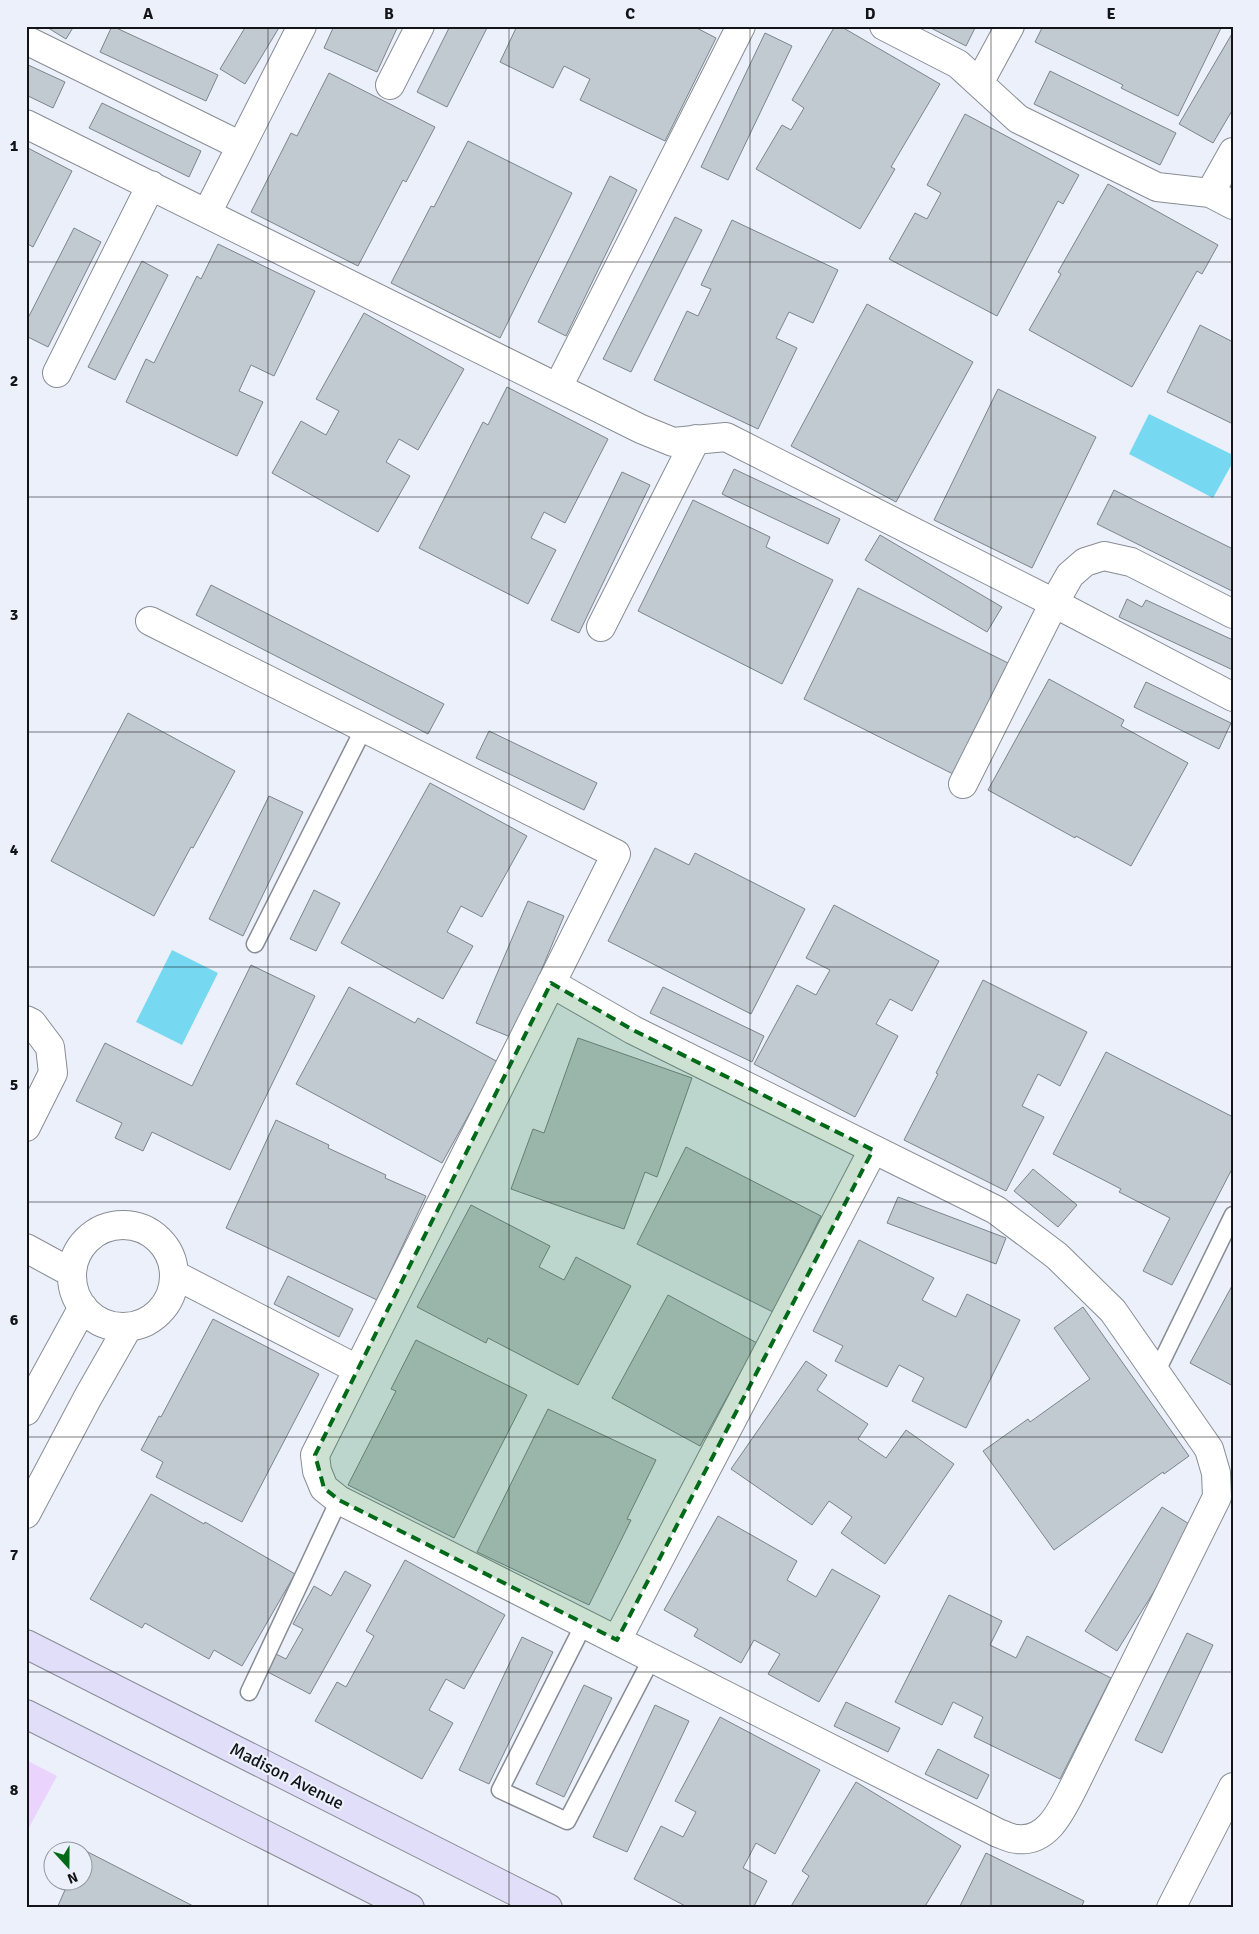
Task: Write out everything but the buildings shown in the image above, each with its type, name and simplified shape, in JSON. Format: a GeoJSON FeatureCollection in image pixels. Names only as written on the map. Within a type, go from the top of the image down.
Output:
{"type":"FeatureCollection","features":[{"type":"Feature","properties":{"kind":"main road","name":"Madison Avenue"},"geometry":{"type":"LineString","coordinates":[[26,1644],[548,1908]]}},
{"type":"Feature","properties":{"kind":"main road"},"geometry":{"type":"LineString","coordinates":[[26,1714],[410,1908]]}},
{"type":"Feature","properties":{"kind":"street"},"geometry":{"type":"LineString","coordinates":[[207,213],[302,26]]}},
{"type":"Feature","properties":{"kind":"street"},"geometry":{"type":"LineString","coordinates":[[390,85],[420,26]]}},
{"type":"Feature","properties":{"kind":"street"},"geometry":{"type":"LineString","coordinates":[[558,387],[741,26]]}},
{"type":"Feature","properties":{"kind":"street"},"geometry":{"type":"LineString","coordinates":[[884,26],[958,64],[1018,119],[1157,188],[1221,199],[1233,152]]}},
{"type":"Feature","properties":{"kind":"street"},"geometry":{"type":"LineString","coordinates":[[979,83],[1010,26]]}},
{"type":"Feature","properties":{"kind":"street"},"geometry":{"type":"LineString","coordinates":[[26,40],[241,146]]}},
{"type":"Feature","properties":{"kind":"street"},"geometry":{"type":"LineString","coordinates":[[26,124],[642,429],[673,442],[726,437],[1054,603],[1233,697]]}},
{"type":"Feature","properties":{"kind":"street"},"geometry":{"type":"LineString","coordinates":[[57,373],[151,186]]}},
{"type":"Feature","properties":{"kind":"street"},"geometry":{"type":"LineString","coordinates":[[601,627],[696,439]]}},
{"type":"Feature","properties":{"kind":"street"},"geometry":{"type":"LineString","coordinates":[[964,784],[1054,603],[1070,575],[1085,562],[1104,556],[1131,562],[1233,614]]}},
{"type":"Feature","properties":{"kind":"street"},"geometry":{"type":"LineString","coordinates":[[150,621],[616,854],[551,983],[357,1369],[315,1454],[317,1471],[324,1488],[339,1500],[998,1833],[1018,1839],[1040,1835],[1057,1817],[1074,1786],[1210,1513],[1225,1476],[1113,1311],[1058,1256],[996,1210],[633,1030],[551,983]]}},
{"type":"Feature","properties":{"kind":"street"},"geometry":{"type":"LineString","coordinates":[[26,1020],[32,1023],[50,1047],[53,1073],[26,1127]]}},
{"type":"Feature","properties":{"kind":"street"},"geometry":{"type":"LineString","coordinates":[[617,1640],[873,1150]]}},
{"type":"Feature","properties":{"kind":"street"},"geometry":{"type":"LineString","coordinates":[[125,1225],[140,1228],[154,1235],[164,1246],[172,1260],[175,1275],[172,1290],[166,1304],[156,1315],[143,1323],[128,1327],[115,1327],[103,1323],[83,1307],[73,1285],[72,1273],[76,1258],[84,1244],[95,1234],[109,1227],[125,1225]]}},
{"type":"Feature","properties":{"kind":"street"},"geometry":{"type":"LineString","coordinates":[[26,1248],[72,1273]]}},
{"type":"Feature","properties":{"kind":"street"},"geometry":{"type":"LineString","coordinates":[[175,1275],[357,1369]]}},
{"type":"Feature","properties":{"kind":"street"},"geometry":{"type":"LineString","coordinates":[[26,1411],[83,1307]]}},
{"type":"Feature","properties":{"kind":"street"},"geometry":{"type":"LineString","coordinates":[[26,1514],[88,1397],[128,1327]]}},
{"type":"Feature","properties":{"kind":"street"},"geometry":{"type":"LineString","coordinates":[[1171,1908],[1233,1786]]}},
{"type":"Feature","properties":{"kind":"lane"},"geometry":{"type":"LineString","coordinates":[[255,944],[364,728]]}},
{"type":"Feature","properties":{"kind":"lane"},"geometry":{"type":"LineString","coordinates":[[1156,1372],[1233,1215]]}},
{"type":"Feature","properties":{"kind":"lane"},"geometry":{"type":"LineString","coordinates":[[249,1692],[339,1500]]}},
{"type":"Feature","properties":{"kind":"lane"},"geometry":{"type":"LineString","coordinates":[[584,1624],[500,1790],[567,1821],[652,1658]]}},
{"type":"Feature","properties":{"kind":"highlighted area"},"geometry":{"type":"Polygon","coordinates":[[[551,983],[633,1030],[873,1150],[617,1640],[339,1500],[324,1488],[315,1455],[551,983]]]}},
{"type":"Feature","properties":{"kind":"shaded area"},"geometry":{"type":"Polygon","coordinates":[[[26,1760],[57,1776],[26,1833],[26,1760]]]}},
{"type":"Feature","properties":{"kind":"water"},"geometry":{"type":"Polygon","coordinates":[[[1149,414],[1233,455],[1233,462],[1213,498],[1129,454],[1149,414]]]}},
{"type":"Feature","properties":{"kind":"water"},"geometry":{"type":"Polygon","coordinates":[[[172,950],[218,973],[182,1045],[136,1022],[172,950]]]}}]}
